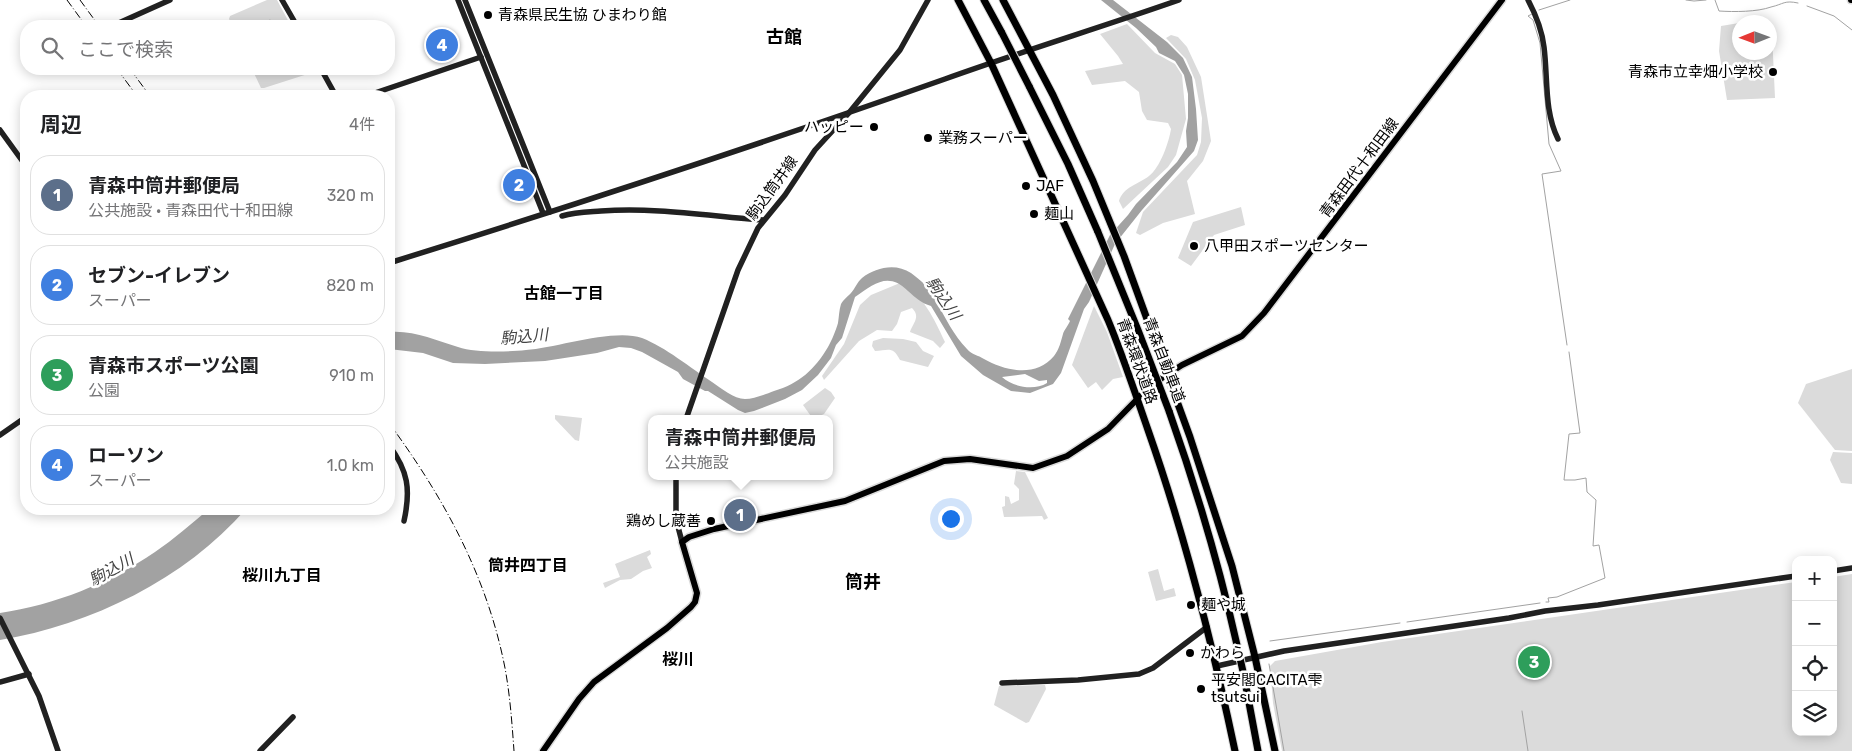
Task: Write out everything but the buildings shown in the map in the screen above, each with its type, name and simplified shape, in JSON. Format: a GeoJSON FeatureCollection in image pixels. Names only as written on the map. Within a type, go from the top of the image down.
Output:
{"type":"FeatureCollection","features":[{"type":"Feature","properties":{"kind":"highway","name":"青森環状道路"},"geometry":{"type":"LineString","coordinates":[[958,0],[991,63],[1108,320],[1137,398],[1164,474],[1207,627],[1235,751]]}},
{"type":"Feature","properties":{"kind":"highway","name":"青森自動車道"},"geometry":{"type":"LineString","coordinates":[[984,0],[1068,164],[1142,339],[1168,410],[1202,513],[1237,645],[1258,751]]}},
{"type":"Feature","properties":{"kind":"highway","name":"青森環状道路"},"geometry":{"type":"LineString","coordinates":[[1003,0],[1031,51],[1075,140],[1138,292],[1223,535],[1255,657],[1275,751]]}},
{"type":"Feature","properties":{"kind":"main road","name":"青森田代十和田線"},"geometry":{"type":"LineString","coordinates":[[682,542],[689,537],[714,529],[845,501],[944,461],[970,459],[1023,468],[1035,468],[1067,456],[1099,436],[1151,385],[1166,374],[1235,340],[1257,322],[1502,0]]}},
{"type":"Feature","properties":{"kind":"main road"},"geometry":{"type":"LineString","coordinates":[[543,751],[579,699],[594,682],[661,633],[695,602],[697,593],[682,542]]}},
{"type":"Feature","properties":{"kind":"street"},"geometry":{"type":"LineString","coordinates":[[125,20],[170,0]]}},
{"type":"Feature","properties":{"kind":"street"},"geometry":{"type":"LineString","coordinates":[[282,0],[294,20]]}},
{"type":"Feature","properties":{"kind":"street"},"geometry":{"type":"LineString","coordinates":[[458,0],[543,214]]}},
{"type":"Feature","properties":{"kind":"street"},"geometry":{"type":"LineString","coordinates":[[465,0],[550,212]]}},
{"type":"Feature","properties":{"kind":"street","name":"駒込筒井線"},"geometry":{"type":"LineString","coordinates":[[687,415],[741,261],[763,220],[785,195],[815,150],[848,114],[900,50],[928,0]]}},
{"type":"Feature","properties":{"kind":"street"},"geometry":{"type":"LineString","coordinates":[[395,261],[848,114],[991,63],[1179,0]]}},
{"type":"Feature","properties":{"kind":"street"},"geometry":{"type":"LineString","coordinates":[[1528,0],[1537,18],[1543,38],[1550,114],[1558,139]]}},
{"type":"Feature","properties":{"kind":"street"},"geometry":{"type":"LineString","coordinates":[[384,90],[481,57]]}},
{"type":"Feature","properties":{"kind":"street"},"geometry":{"type":"LineString","coordinates":[[324,75],[333,90]]}},
{"type":"Feature","properties":{"kind":"street"},"geometry":{"type":"LineString","coordinates":[[0,130],[20,158]]}},
{"type":"Feature","properties":{"kind":"street"},"geometry":{"type":"LineString","coordinates":[[562,216],[577,212],[638,210],[763,220]]}},
{"type":"Feature","properties":{"kind":"street"},"geometry":{"type":"LineString","coordinates":[[0,435],[20,420]]}},
{"type":"Feature","properties":{"kind":"street"},"geometry":{"type":"LineString","coordinates":[[395,453],[405,472],[407,496],[404,521]]}},
{"type":"Feature","properties":{"kind":"street"},"geometry":{"type":"LineString","coordinates":[[676,480],[676,519],[682,542]]}},
{"type":"Feature","properties":{"kind":"street"},"geometry":{"type":"LineString","coordinates":[[1837,570],[1852,568]]}},
{"type":"Feature","properties":{"kind":"street"},"geometry":{"type":"LineString","coordinates":[[1217,666],[1255,657],[1405,632],[1792,577]]}},
{"type":"Feature","properties":{"kind":"street"},"geometry":{"type":"LineString","coordinates":[[0,618],[47,714],[58,751]]}},
{"type":"Feature","properties":{"kind":"street"},"geometry":{"type":"LineString","coordinates":[[1002,683],[1087,679],[1139,674],[1153,668],[1207,627]]}},
{"type":"Feature","properties":{"kind":"street"},"geometry":{"type":"LineString","coordinates":[[0,682],[29,674]]}},
{"type":"Feature","properties":{"kind":"street"},"geometry":{"type":"LineString","coordinates":[[260,751],[292,717]]}},
{"type":"Feature","properties":{"kind":"shaded area"},"geometry":{"type":"Polygon","coordinates":[[[267,0],[277,0],[288,20],[230,20],[230,16],[267,0]]]}},
{"type":"Feature","properties":{"kind":"shaded area"},"geometry":{"type":"Polygon","coordinates":[[[1101,0],[1113,0],[1167,42],[1183,58],[1192,77],[1198,140],[1194,151],[1115,244],[1084,309],[1061,373],[1053,384],[1030,393],[1011,391],[983,375],[961,356],[931,306],[919,300],[901,285],[887,281],[875,284],[855,297],[842,338],[836,345],[831,358],[818,375],[802,390],[785,399],[745,413],[683,379],[678,372],[631,348],[619,347],[597,353],[545,361],[485,364],[453,363],[423,353],[395,350],[395,332],[416,334],[465,349],[492,352],[526,350],[616,335],[630,336],[642,338],[660,347],[732,395],[741,399],[749,399],[783,388],[806,375],[818,362],[834,335],[839,311],[844,299],[859,281],[868,274],[880,269],[893,267],[911,273],[929,289],[954,332],[971,353],[1001,367],[1029,370],[1038,367],[1047,363],[1057,351],[1070,321],[1068,319],[1110,235],[1136,204],[1177,162],[1187,147],[1188,94],[1184,75],[1175,61],[1159,53],[1156,47],[1101,0]],[[1025,374],[1002,377],[1024,387],[1036,387],[1047,383],[1047,380],[1039,381],[1025,374]]]}},
{"type":"Feature","properties":{"kind":"shaded area"},"geometry":{"type":"Polygon","coordinates":[[[1127,24],[1155,53],[1175,64],[1182,75],[1186,119],[1176,155],[1168,167],[1123,209],[1119,201],[1121,196],[1128,189],[1145,179],[1157,167],[1171,129],[1168,123],[1147,120],[1142,111],[1139,92],[1125,81],[1092,85],[1085,71],[1123,64],[1100,34],[1127,24]]]}},
{"type":"Feature","properties":{"kind":"shaded area"},"geometry":{"type":"Polygon","coordinates":[[[1732,24],[1732,60],[1773,60],[1775,98],[1727,100],[1719,51],[1721,26],[1732,24]]]}},
{"type":"Feature","properties":{"kind":"shaded area"},"geometry":{"type":"Polygon","coordinates":[[[1171,35],[1178,37],[1187,47],[1201,77],[1211,141],[1203,161],[1187,181],[1195,214],[1163,223],[1140,235],[1136,233],[1143,212],[1197,155],[1201,142],[1202,118],[1195,80],[1186,59],[1166,38],[1171,35]]]}},
{"type":"Feature","properties":{"kind":"shaded area"},"geometry":{"type":"Polygon","coordinates":[[[255,75],[305,75],[264,88],[261,88],[255,75]]]}},
{"type":"Feature","properties":{"kind":"shaded area","name":"八甲田スポーツセンター"},"geometry":{"type":"Polygon","coordinates":[[[1241,207],[1245,225],[1214,235],[1191,266],[1178,258],[1193,222],[1241,207]]]}},
{"type":"Feature","properties":{"kind":"shaded area"},"geometry":{"type":"Polygon","coordinates":[[[900,283],[916,294],[922,301],[945,342],[940,348],[933,341],[910,332],[916,320],[915,311],[912,308],[901,312],[897,324],[892,331],[877,330],[859,341],[824,380],[822,376],[844,344],[860,305],[871,295],[900,283]]]}},
{"type":"Feature","properties":{"kind":"shaded area"},"geometry":{"type":"Polygon","coordinates":[[[1094,306],[1107,332],[1123,377],[1113,379],[1102,390],[1096,382],[1088,388],[1072,365],[1094,306]]]}},
{"type":"Feature","properties":{"kind":"shaded area"},"geometry":{"type":"Polygon","coordinates":[[[883,338],[916,342],[923,351],[934,356],[928,367],[900,360],[890,350],[875,351],[872,346],[873,341],[883,338]]]}},
{"type":"Feature","properties":{"kind":"shaded area"},"geometry":{"type":"Polygon","coordinates":[[[1852,369],[1852,451],[1835,450],[1798,403],[1806,384],[1852,369]]]}},
{"type":"Feature","properties":{"kind":"shaded area"},"geometry":{"type":"Polygon","coordinates":[[[825,388],[835,398],[822,415],[810,415],[803,405],[825,388]]]}},
{"type":"Feature","properties":{"kind":"shaded area"},"geometry":{"type":"Polygon","coordinates":[[[555,415],[582,418],[579,441],[575,440],[555,419],[555,415]]]}},
{"type":"Feature","properties":{"kind":"shaded area"},"geometry":{"type":"Polygon","coordinates":[[[1833,452],[1852,453],[1852,484],[1841,483],[1830,460],[1833,452]]]}},
{"type":"Feature","properties":{"kind":"shaded area"},"geometry":{"type":"Polygon","coordinates":[[[1016,471],[1025,472],[1048,518],[1044,520],[1042,516],[1004,517],[1002,507],[1005,506],[1005,496],[1009,497],[1011,504],[1019,500],[1019,489],[1014,484],[1016,471]]]}},
{"type":"Feature","properties":{"kind":"shaded area"},"geometry":{"type":"Polygon","coordinates":[[[202,515],[240,515],[222,534],[195,557],[134,595],[68,623],[0,640],[0,613],[61,598],[100,583],[137,563],[202,515]]]}},
{"type":"Feature","properties":{"kind":"shaded area"},"geometry":{"type":"Polygon","coordinates":[[[650,550],[651,554],[647,557],[652,568],[643,571],[631,579],[620,580],[605,588],[603,583],[620,577],[615,564],[650,550]]]}},
{"type":"Feature","properties":{"kind":"shaded area"},"geometry":{"type":"Polygon","coordinates":[[[1158,569],[1164,591],[1174,588],[1176,596],[1156,601],[1148,572],[1158,569]]]}},
{"type":"Feature","properties":{"kind":"shaded area"},"geometry":{"type":"Polygon","coordinates":[[[1852,574],[1852,751],[1282,751],[1273,703],[1270,666],[1275,661],[1382,642],[1792,583],[1792,736],[1837,736],[1837,576],[1852,574]]]}},
{"type":"Feature","properties":{"kind":"shaded area"},"geometry":{"type":"Polygon","coordinates":[[[1045,685],[1046,689],[1029,722],[1026,723],[994,705],[999,686],[1045,685]]]}},
{"type":"Feature","properties":{"kind":"waterway"},"geometry":{"type":"LineString","coordinates":[[1539,10],[1570,0]]}},
{"type":"Feature","properties":{"kind":"waterway"},"geometry":{"type":"LineString","coordinates":[[1686,0],[1706,0]]}},
{"type":"Feature","properties":{"kind":"waterway"},"geometry":{"type":"LineString","coordinates":[[1715,0],[1719,11],[1752,11],[1787,2],[1798,3]]}},
{"type":"Feature","properties":{"kind":"waterway"},"geometry":{"type":"LineString","coordinates":[[1807,6],[1834,16],[1852,30]]}},
{"type":"Feature","properties":{"kind":"waterway"},"geometry":{"type":"LineString","coordinates":[[1532,14],[1528,16],[1533,20],[1540,43],[1549,144],[1561,171],[1542,174],[1567,345]]}},
{"type":"Feature","properties":{"kind":"waterway"},"geometry":{"type":"LineString","coordinates":[[1546,602],[1549,602],[1548,598],[1557,597],[1605,578],[1599,545],[1593,546],[1596,500],[1587,492],[1586,478],[1564,480],[1569,434],[1580,433],[1569,352]]}},
{"type":"Feature","properties":{"kind":"waterway"},"geometry":{"type":"LineString","coordinates":[[1407,622],[1540,603]]}},
{"type":"Feature","properties":{"kind":"waterway"},"geometry":{"type":"LineString","coordinates":[[1270,641],[1400,623]]}},
{"type":"Feature","properties":{"kind":"waterway"},"geometry":{"type":"LineString","coordinates":[[1269,664],[1284,751]]}},
{"type":"Feature","properties":{"kind":"waterway"},"geometry":{"type":"LineString","coordinates":[[1522,711],[1528,751]]}},
{"type":"Feature","properties":{"kind":"railway"},"geometry":{"type":"LineString","coordinates":[[67,0],[82,20]]}},
{"type":"Feature","properties":{"kind":"railway"},"geometry":{"type":"LineString","coordinates":[[80,0],[95,20]]}},
{"type":"Feature","properties":{"kind":"railway"},"geometry":{"type":"LineString","coordinates":[[121,75],[133,90]]}},
{"type":"Feature","properties":{"kind":"railway"},"geometry":{"type":"LineString","coordinates":[[134,75],[146,90]]}},
{"type":"Feature","properties":{"kind":"railway"},"geometry":{"type":"LineString","coordinates":[[395,431],[445,509],[461,539],[487,601],[505,668],[510,699],[514,751]]}},
{"type":"Feature","properties":{"kind":"place","name":"青森県民生協 ひまわり館"},"geometry":{"type":"Point","coordinates":[488,15]}},
{"type":"Feature","properties":{"kind":"place","name":"ローソン"},"geometry":{"type":"Point","coordinates":[442,45]}},
{"type":"Feature","properties":{"kind":"place","name":"青森市立幸畑小学校"},"geometry":{"type":"Point","coordinates":[1773,72]}},
{"type":"Feature","properties":{"kind":"place","name":"ハッピー"},"geometry":{"type":"Point","coordinates":[874,127]}},
{"type":"Feature","properties":{"kind":"place","name":"業務スーパー"},"geometry":{"type":"Point","coordinates":[928,138]}},
{"type":"Feature","properties":{"kind":"place","name":"セブン-イレブン"},"geometry":{"type":"Point","coordinates":[519,185]}},
{"type":"Feature","properties":{"kind":"place","name":"JAF"},"geometry":{"type":"Point","coordinates":[1026,186]}},
{"type":"Feature","properties":{"kind":"place","name":"麺山"},"geometry":{"type":"Point","coordinates":[1034,214]}},
{"type":"Feature","properties":{"kind":"place","name":"八甲田スポーツセンター"},"geometry":{"type":"Point","coordinates":[1194,246]}},
{"type":"Feature","properties":{"kind":"place","name":"青森中筒井郵便局"},"geometry":{"type":"Point","coordinates":[740,515]}},
{"type":"Feature","properties":{"kind":"place","name":"鶏めし蔵善"},"geometry":{"type":"Point","coordinates":[711,521]}},
{"type":"Feature","properties":{"kind":"place","name":"麺や城"},"geometry":{"type":"Point","coordinates":[1191,605]}},
{"type":"Feature","properties":{"kind":"place","name":"かわら"},"geometry":{"type":"Point","coordinates":[1190,653]}},
{"type":"Feature","properties":{"kind":"place","name":"青森市スポーツ公園"},"geometry":{"type":"Point","coordinates":[1534,662]}},
{"type":"Feature","properties":{"kind":"place","name":"平安閣CACITA雫 tsutsui"},"geometry":{"type":"Point","coordinates":[1201,689]}},
{"type":"Feature","properties":{"kind":"district","name":"古館"},"geometry":{"type":"Point","coordinates":[784,37]}},
{"type":"Feature","properties":{"kind":"district","name":"古館一丁目"},"geometry":{"type":"Point","coordinates":[564,293]}},
{"type":"Feature","properties":{"kind":"district","name":"筒井四丁目"},"geometry":{"type":"Point","coordinates":[528,565]}},
{"type":"Feature","properties":{"kind":"district","name":"桜川九丁目"},"geometry":{"type":"Point","coordinates":[282,575]}},
{"type":"Feature","properties":{"kind":"district","name":"筒井"},"geometry":{"type":"Point","coordinates":[863,582]}},
{"type":"Feature","properties":{"kind":"district","name":"桜川"},"geometry":{"type":"Point","coordinates":[678,659]}},
{"type":"Feature","properties":{"kind":"water label","name":"駒込川"},"geometry":{"type":"Point","coordinates":[944,298]}},
{"type":"Feature","properties":{"kind":"water label","name":"駒込川"},"geometry":{"type":"Point","coordinates":[524,336]}},
{"type":"Feature","properties":{"kind":"water label","name":"駒込川"},"geometry":{"type":"Point","coordinates":[111,569]}}]}
